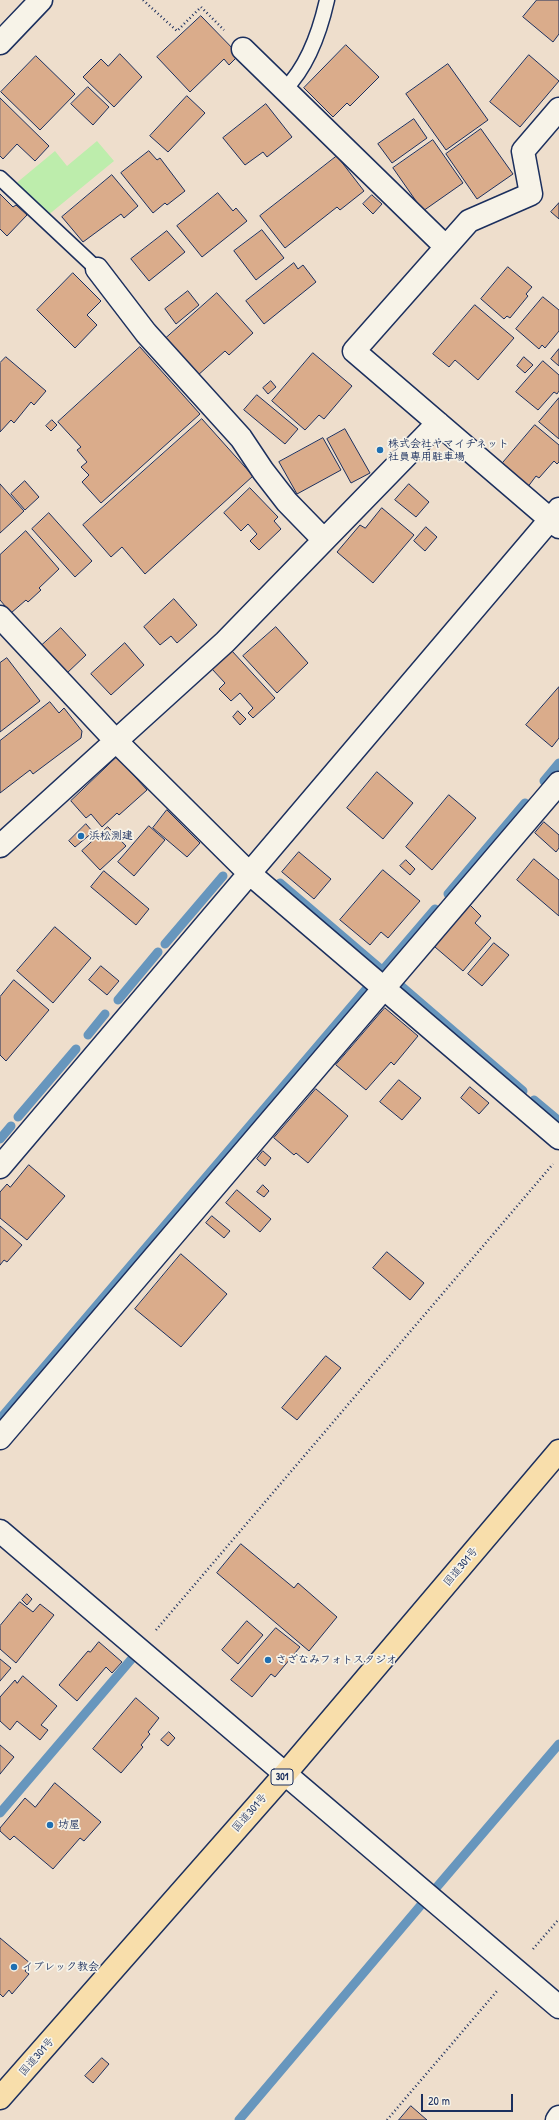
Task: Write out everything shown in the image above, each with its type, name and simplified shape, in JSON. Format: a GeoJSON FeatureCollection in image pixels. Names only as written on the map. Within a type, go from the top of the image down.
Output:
{"type":"FeatureCollection","features":[{"type":"Feature","properties":{"kind":"highway","name":"国道301号"},"geometry":{"type":"LineString","coordinates":[[0,2098],[285,1774],[559,1451]]}},
{"type":"Feature","properties":{"kind":"street"},"geometry":{"type":"LineString","coordinates":[[0,42],[41,0]]}},
{"type":"Feature","properties":{"kind":"street"},"geometry":{"type":"LineString","coordinates":[[243,49],[446,247]]}},
{"type":"Feature","properties":{"kind":"street"},"geometry":{"type":"LineString","coordinates":[[0,1167],[249,873],[556,518],[438,423],[354,351],[469,221],[531,194],[523,151],[559,109]]}},
{"type":"Feature","properties":{"kind":"street"},"geometry":{"type":"LineString","coordinates":[[97,270],[146,333],[240,438],[287,502],[324,540]]}},
{"type":"Feature","properties":{"kind":"street"},"geometry":{"type":"LineString","coordinates":[[0,846],[225,642],[438,423]]}},
{"type":"Feature","properties":{"kind":"street"},"geometry":{"type":"LineString","coordinates":[[0,617],[116,740],[249,873],[559,1138]]}},
{"type":"Feature","properties":{"kind":"street"},"geometry":{"type":"LineString","coordinates":[[0,1438],[559,783]]}},
{"type":"Feature","properties":{"kind":"street"},"geometry":{"type":"LineString","coordinates":[[0,1531],[559,2007]]}},
{"type":"Feature","properties":{"kind":"lane"},"geometry":{"type":"LineString","coordinates":[[285,89],[306,59],[321,24],[327,0]]}},
{"type":"Feature","properties":{"kind":"lane"},"geometry":{"type":"LineString","coordinates":[[0,178],[79,251],[97,270]]}},
{"type":"Feature","properties":{"kind":"path"},"geometry":{"type":"LineString","coordinates":[[143,0],[177,31],[201,8],[243,49]]}},
{"type":"Feature","properties":{"kind":"path"},"geometry":{"type":"LineString","coordinates":[[139,1650],[554,1163]]}},
{"type":"Feature","properties":{"kind":"path"},"geometry":{"type":"LineString","coordinates":[[387,2120],[559,1919]]}},
{"type":"Feature","properties":{"kind":"green space"},"geometry":{"type":"Polygon","coordinates":[[[97,141],[114,161],[47,216],[14,185],[55,151],[67,166],[97,141]]]}},
{"type":"Feature","properties":{"kind":"building"},"geometry":{"type":"Polygon","coordinates":[[[537,0],[559,0],[559,34],[553,42],[523,17],[537,0]]]}},
{"type":"Feature","properties":{"kind":"building"},"geometry":{"type":"Polygon","coordinates":[[[201,16],[239,55],[229,65],[224,59],[190,92],[157,57],[201,16]]]}},
{"type":"Feature","properties":{"kind":"building"},"geometry":{"type":"Polygon","coordinates":[[[346,45],[379,77],[350,106],[347,103],[333,117],[304,88],[346,45]]]}},
{"type":"Feature","properties":{"kind":"building"},"geometry":{"type":"Polygon","coordinates":[[[120,54],[142,77],[114,107],[83,77],[101,59],[108,66],[120,54]]]}},
{"type":"Feature","properties":{"kind":"building"},"geometry":{"type":"Polygon","coordinates":[[[529,55],[559,81],[520,127],[490,102],[529,55]]]}},
{"type":"Feature","properties":{"kind":"building"},"geometry":{"type":"Polygon","coordinates":[[[36,56],[75,94],[40,130],[1,92],[36,56]]]}},
{"type":"Feature","properties":{"kind":"building"},"geometry":{"type":"Polygon","coordinates":[[[448,64],[488,120],[446,150],[406,94],[448,64]]]}},
{"type":"Feature","properties":{"kind":"building"},"geometry":{"type":"Polygon","coordinates":[[[88,87],[109,107],[93,125],[71,104],[88,87]]]}},
{"type":"Feature","properties":{"kind":"building"},"geometry":{"type":"Polygon","coordinates":[[[187,96],[205,113],[168,152],[150,136],[187,96]]]}},
{"type":"Feature","properties":{"kind":"building"},"geometry":{"type":"Polygon","coordinates":[[[0,98],[49,146],[35,161],[17,144],[3,159],[0,156],[0,98]]]}},
{"type":"Feature","properties":{"kind":"building"},"geometry":{"type":"Polygon","coordinates":[[[266,104],[292,137],[267,157],[263,152],[245,165],[223,138],[266,104]]]}},
{"type":"Feature","properties":{"kind":"building"},"geometry":{"type":"Polygon","coordinates":[[[414,119],[427,138],[392,163],[378,144],[414,119]]]}},
{"type":"Feature","properties":{"kind":"building"},"geometry":{"type":"Polygon","coordinates":[[[481,129],[513,174],[477,199],[446,154],[481,129]]]}},
{"type":"Feature","properties":{"kind":"building"},"geometry":{"type":"Polygon","coordinates":[[[433,140],[463,183],[423,211],[393,168],[433,140]]]}},
{"type":"Feature","properties":{"kind":"building"},"geometry":{"type":"Polygon","coordinates":[[[149,151],[157,160],[160,158],[185,191],[167,205],[165,203],[153,213],[121,173],[149,151]]]}},
{"type":"Feature","properties":{"kind":"building"},"geometry":{"type":"Polygon","coordinates":[[[337,156],[364,191],[340,210],[337,207],[285,248],[260,216],[337,156]]]}},
{"type":"Feature","properties":{"kind":"building"},"geometry":{"type":"Polygon","coordinates":[[[112,175],[138,206],[124,218],[121,214],[83,242],[62,217],[112,175]]]}},
{"type":"Feature","properties":{"kind":"building"},"geometry":{"type":"Polygon","coordinates":[[[218,193],[233,211],[236,208],[247,221],[202,257],[177,226],[218,193]]]}},
{"type":"Feature","properties":{"kind":"building"},"geometry":{"type":"Polygon","coordinates":[[[0,194],[13,207],[16,205],[27,215],[7,236],[0,229],[0,194]]]}},
{"type":"Feature","properties":{"kind":"building"},"geometry":{"type":"Polygon","coordinates":[[[372,195],[382,204],[373,214],[363,204],[372,195]]]}},
{"type":"Feature","properties":{"kind":"building"},"geometry":{"type":"Polygon","coordinates":[[[559,203],[559,219],[551,212],[559,203]]]}},
{"type":"Feature","properties":{"kind":"building"},"geometry":{"type":"Polygon","coordinates":[[[262,230],[284,258],[256,280],[234,251],[262,230]]]}},
{"type":"Feature","properties":{"kind":"building"},"geometry":{"type":"Polygon","coordinates":[[[167,231],[185,252],[149,281],[131,259],[167,231]]]}},
{"type":"Feature","properties":{"kind":"building"},"geometry":{"type":"Polygon","coordinates":[[[294,263],[298,269],[303,265],[316,282],[264,324],[246,301],[294,263]]]}},
{"type":"Feature","properties":{"kind":"building"},"geometry":{"type":"Polygon","coordinates":[[[508,267],[532,287],[526,294],[528,296],[510,318],[507,316],[504,319],[481,299],[508,267]]]}},
{"type":"Feature","properties":{"kind":"building"},"geometry":{"type":"Polygon","coordinates":[[[73,273],[101,301],[87,315],[97,325],[75,348],[37,310],[73,273]]]}},
{"type":"Feature","properties":{"kind":"building"},"geometry":{"type":"Polygon","coordinates":[[[188,291],[199,305],[176,324],[165,309],[188,291]]]}},
{"type":"Feature","properties":{"kind":"building"},"geometry":{"type":"Polygon","coordinates":[[[217,293],[253,333],[229,355],[225,351],[197,376],[165,339],[217,293]]]}},
{"type":"Feature","properties":{"kind":"building"},"geometry":{"type":"Polygon","coordinates":[[[543,297],[559,310],[559,331],[545,348],[542,345],[539,349],[516,329],[543,297]]]}},
{"type":"Feature","properties":{"kind":"building"},"geometry":{"type":"Polygon","coordinates":[[[475,305],[514,338],[478,380],[455,360],[449,367],[433,354],[475,305]]]}},
{"type":"Feature","properties":{"kind":"building"},"geometry":{"type":"Polygon","coordinates":[[[140,347],[200,414],[101,503],[82,482],[89,475],[81,467],[87,462],[77,450],[81,447],[58,422],[140,347]]]}},
{"type":"Feature","properties":{"kind":"building"},"geometry":{"type":"Polygon","coordinates":[[[559,349],[559,366],[551,359],[559,349]]]}},
{"type":"Feature","properties":{"kind":"building"},"geometry":{"type":"Polygon","coordinates":[[[313,353],[352,386],[324,419],[319,415],[305,430],[272,401],[313,353]]]}},
{"type":"Feature","properties":{"kind":"building"},"geometry":{"type":"Polygon","coordinates":[[[6,357],[46,391],[34,405],[31,402],[14,423],[11,420],[0,432],[0,363],[6,357]]]}},
{"type":"Feature","properties":{"kind":"building"},"geometry":{"type":"Polygon","coordinates":[[[524,357],[533,365],[525,373],[517,366],[524,357]]]}},
{"type":"Feature","properties":{"kind":"building"},"geometry":{"type":"Polygon","coordinates":[[[543,361],[559,375],[559,391],[557,394],[554,392],[538,410],[516,392],[543,361]]]}},
{"type":"Feature","properties":{"kind":"building"},"geometry":{"type":"Polygon","coordinates":[[[271,381],[276,387],[268,394],[263,388],[271,381]]]}},
{"type":"Feature","properties":{"kind":"building"},"geometry":{"type":"Polygon","coordinates":[[[257,395],[298,429],[285,444],[244,410],[257,395]]]}},
{"type":"Feature","properties":{"kind":"building"},"geometry":{"type":"Polygon","coordinates":[[[559,398],[559,439],[539,422],[559,398]]]}},
{"type":"Feature","properties":{"kind":"building"},"geometry":{"type":"Polygon","coordinates":[[[202,419],[253,476],[145,574],[122,547],[111,557],[83,525],[202,419]]]}},
{"type":"Feature","properties":{"kind":"building"},"geometry":{"type":"Polygon","coordinates":[[[52,420],[57,425],[51,431],[46,426],[52,420]]]}},
{"type":"Feature","properties":{"kind":"building"},"geometry":{"type":"Polygon","coordinates":[[[535,425],[559,445],[559,462],[557,464],[554,461],[539,478],[536,476],[527,488],[501,465],[535,425]]]}},
{"type":"Feature","properties":{"kind":"building"},"geometry":{"type":"Polygon","coordinates":[[[345,429],[370,473],[351,483],[327,439],[345,429]]]}},
{"type":"Feature","properties":{"kind":"building"},"geometry":{"type":"Polygon","coordinates":[[[323,438],[341,470],[297,494],[279,462],[323,438]]]}},
{"type":"Feature","properties":{"kind":"building"},"geometry":{"type":"Polygon","coordinates":[[[25,481],[39,497],[25,510],[11,494],[25,481]]]}},
{"type":"Feature","properties":{"kind":"building"},"geometry":{"type":"Polygon","coordinates":[[[0,484],[24,511],[0,533],[0,484]]]}},
{"type":"Feature","properties":{"kind":"building"},"geometry":{"type":"Polygon","coordinates":[[[409,484],[429,502],[416,517],[395,500],[409,484]]]}},
{"type":"Feature","properties":{"kind":"building"},"geometry":{"type":"Polygon","coordinates":[[[250,488],[278,517],[274,521],[281,529],[259,550],[250,541],[257,534],[248,524],[241,531],[224,513],[250,488]]]}},
{"type":"Feature","properties":{"kind":"building"},"geometry":{"type":"Polygon","coordinates":[[[382,508],[414,535],[373,583],[337,552],[360,525],[365,528],[382,508]]]}},
{"type":"Feature","properties":{"kind":"building"},"geometry":{"type":"Polygon","coordinates":[[[49,513],[92,561],[75,577],[32,529],[49,513]]]}},
{"type":"Feature","properties":{"kind":"building"},"geometry":{"type":"Polygon","coordinates":[[[426,527],[437,537],[425,551],[414,541],[426,527]]]}},
{"type":"Feature","properties":{"kind":"building"},"geometry":{"type":"Polygon","coordinates":[[[26,531],[59,569],[39,588],[41,590],[28,602],[26,600],[11,613],[0,600],[0,555],[26,531]]]}},
{"type":"Feature","properties":{"kind":"building"},"geometry":{"type":"Polygon","coordinates":[[[174,599],[197,625],[177,643],[171,636],[160,645],[144,627],[174,599]]]}},
{"type":"Feature","properties":{"kind":"building"},"geometry":{"type":"Polygon","coordinates":[[[276,627],[308,663],[277,693],[243,656],[276,627]]]}},
{"type":"Feature","properties":{"kind":"building"},"geometry":{"type":"Polygon","coordinates":[[[61,628],[86,655],[66,674],[41,646],[61,628]]]}},
{"type":"Feature","properties":{"kind":"building"},"geometry":{"type":"Polygon","coordinates":[[[125,643],[144,665],[111,695],[91,674],[125,643]]]}},
{"type":"Feature","properties":{"kind":"building"},"geometry":{"type":"Polygon","coordinates":[[[232,651],[275,698],[253,718],[248,713],[253,708],[240,693],[231,701],[219,689],[225,683],[212,669],[232,651]]]}},
{"type":"Feature","properties":{"kind":"building"},"geometry":{"type":"Polygon","coordinates":[[[7,658],[40,701],[0,732],[0,663],[7,658]]]}},
{"type":"Feature","properties":{"kind":"building"},"geometry":{"type":"Polygon","coordinates":[[[559,687],[559,738],[552,747],[526,725],[559,687]]]}},
{"type":"Feature","properties":{"kind":"building"},"geometry":{"type":"Polygon","coordinates":[[[50,702],[59,713],[64,708],[82,731],[81,738],[33,774],[30,770],[0,793],[0,741],[50,702]]]}},
{"type":"Feature","properties":{"kind":"building"},"geometry":{"type":"Polygon","coordinates":[[[238,711],[246,719],[240,725],[233,717],[238,711]]]}},
{"type":"Feature","properties":{"kind":"building"},"geometry":{"type":"Polygon","coordinates":[[[117,757],[147,790],[119,815],[117,813],[102,827],[91,814],[86,818],[71,801],[117,757]]]}},
{"type":"Feature","properties":{"kind":"building"},"geometry":{"type":"Polygon","coordinates":[[[377,772],[413,803],[383,839],[347,808],[377,772]]]}},
{"type":"Feature","properties":{"kind":"building"},"geometry":{"type":"Polygon","coordinates":[[[449,795],[476,818],[432,870],[406,847],[449,795]]]}},
{"type":"Feature","properties":{"kind":"building"},"geometry":{"type":"Polygon","coordinates":[[[167,810],[200,843],[187,857],[153,828],[167,810]]]}},
{"type":"Feature","properties":{"kind":"building"},"geometry":{"type":"Polygon","coordinates":[[[544,822],[559,835],[559,848],[556,852],[535,833],[544,822]]]}},
{"type":"Feature","properties":{"kind":"building"},"geometry":{"type":"Polygon","coordinates":[[[86,824],[93,832],[75,847],[69,841],[86,824]]]}},
{"type":"Feature","properties":{"kind":"building"},"geometry":{"type":"Polygon","coordinates":[[[149,826],[165,840],[134,876],[118,862],[149,826]]]}},
{"type":"Feature","properties":{"kind":"building"},"geometry":{"type":"Polygon","coordinates":[[[108,827],[126,846],[100,870],[82,851],[108,827]]]}},
{"type":"Feature","properties":{"kind":"building"},"geometry":{"type":"Polygon","coordinates":[[[299,852],[331,879],[314,899],[282,872],[299,852]]]}},
{"type":"Feature","properties":{"kind":"building"},"geometry":{"type":"Polygon","coordinates":[[[534,859],[559,880],[559,916],[517,880],[534,859]]]}},
{"type":"Feature","properties":{"kind":"building"},"geometry":{"type":"Polygon","coordinates":[[[406,860],[415,869],[410,875],[400,866],[406,860]]]}},
{"type":"Feature","properties":{"kind":"building"},"geometry":{"type":"Polygon","coordinates":[[[383,870],[420,901],[388,938],[381,932],[370,945],[340,920],[383,870]]]}},
{"type":"Feature","properties":{"kind":"building"},"geometry":{"type":"Polygon","coordinates":[[[104,871],[149,909],[136,925],[91,887],[104,871]]]}},
{"type":"Feature","properties":{"kind":"building"},"geometry":{"type":"Polygon","coordinates":[[[470,905],[481,916],[475,923],[491,938],[463,971],[435,947],[470,905]]]}},
{"type":"Feature","properties":{"kind":"building"},"geometry":{"type":"Polygon","coordinates":[[[55,927],[91,958],[53,1003],[17,971],[55,927]]]}},
{"type":"Feature","properties":{"kind":"building"},"geometry":{"type":"Polygon","coordinates":[[[494,943],[509,955],[482,986],[468,974],[494,943]]]}},
{"type":"Feature","properties":{"kind":"building"},"geometry":{"type":"Polygon","coordinates":[[[101,966],[119,981],[107,995],[89,980],[101,966]]]}},
{"type":"Feature","properties":{"kind":"building"},"geometry":{"type":"Polygon","coordinates":[[[14,980],[49,1010],[6,1061],[0,1055],[0,997],[14,980]]]}},
{"type":"Feature","properties":{"kind":"building"},"geometry":{"type":"Polygon","coordinates":[[[385,1008],[418,1036],[394,1065],[391,1062],[366,1090],[336,1065],[385,1008]]]}},
{"type":"Feature","properties":{"kind":"building"},"geometry":{"type":"Polygon","coordinates":[[[399,1080],[421,1098],[402,1120],[380,1102],[399,1080]]]}},
{"type":"Feature","properties":{"kind":"building"},"geometry":{"type":"Polygon","coordinates":[[[470,1087],[489,1103],[479,1114],[461,1098],[470,1087]]]}},
{"type":"Feature","properties":{"kind":"building"},"geometry":{"type":"Polygon","coordinates":[[[316,1089],[348,1116],[308,1163],[296,1153],[294,1155],[274,1138],[316,1089]]]}},
{"type":"Feature","properties":{"kind":"building"},"geometry":{"type":"Polygon","coordinates":[[[263,1151],[271,1158],[265,1166],[257,1159],[263,1151]]]}},
{"type":"Feature","properties":{"kind":"building"},"geometry":{"type":"Polygon","coordinates":[[[29,1165],[65,1196],[27,1240],[0,1218],[0,1192],[7,1184],[10,1187],[29,1165]]]}},
{"type":"Feature","properties":{"kind":"building"},"geometry":{"type":"Polygon","coordinates":[[[263,1185],[269,1191],[264,1197],[257,1192],[263,1185]]]}},
{"type":"Feature","properties":{"kind":"building"},"geometry":{"type":"Polygon","coordinates":[[[237,1190],[271,1219],[260,1232],[226,1203],[237,1190]]]}},
{"type":"Feature","properties":{"kind":"building"},"geometry":{"type":"Polygon","coordinates":[[[212,1216],[230,1231],[224,1238],[206,1223],[212,1216]]]}},
{"type":"Feature","properties":{"kind":"building"},"geometry":{"type":"Polygon","coordinates":[[[0,1226],[22,1245],[7,1262],[4,1260],[0,1265],[0,1226]]]}},
{"type":"Feature","properties":{"kind":"building"},"geometry":{"type":"Polygon","coordinates":[[[387,1252],[424,1283],[410,1300],[373,1268],[387,1252]]]}},
{"type":"Feature","properties":{"kind":"building"},"geometry":{"type":"Polygon","coordinates":[[[181,1254],[227,1294],[181,1347],[135,1309],[181,1254]]]}},
{"type":"Feature","properties":{"kind":"building"},"geometry":{"type":"Polygon","coordinates":[[[326,1356],[341,1368],[297,1420],[282,1408],[326,1356]]]}},
{"type":"Feature","properties":{"kind":"building"},"geometry":{"type":"Polygon","coordinates":[[[241,1544],[294,1588],[298,1583],[337,1617],[309,1651],[217,1573],[241,1544]]]}},
{"type":"Feature","properties":{"kind":"building"},"geometry":{"type":"Polygon","coordinates":[[[27,1594],[32,1599],[27,1605],[22,1600],[27,1594]]]}},
{"type":"Feature","properties":{"kind":"building"},"geometry":{"type":"Polygon","coordinates":[[[20,1602],[33,1612],[40,1604],[54,1615],[16,1663],[0,1649],[0,1626],[20,1602]]]}},
{"type":"Feature","properties":{"kind":"building"},"geometry":{"type":"Polygon","coordinates":[[[247,1621],[263,1635],[238,1664],[222,1650],[247,1621]]]}},
{"type":"Feature","properties":{"kind":"building","name":"さざなみフォトスタジオ"},"geometry":{"type":"Polygon","coordinates":[[[276,1628],[300,1647],[275,1677],[271,1674],[252,1697],[231,1680],[276,1628]]]}},
{"type":"Feature","properties":{"kind":"building"},"geometry":{"type":"Polygon","coordinates":[[[99,1642],[122,1662],[112,1673],[106,1667],[77,1701],[59,1685],[88,1651],[90,1652],[99,1642]]]}},
{"type":"Feature","properties":{"kind":"building"},"geometry":{"type":"Polygon","coordinates":[[[0,1659],[11,1668],[0,1681],[0,1659]]]}},
{"type":"Feature","properties":{"kind":"building"},"geometry":{"type":"Polygon","coordinates":[[[23,1676],[57,1706],[41,1725],[48,1730],[40,1740],[17,1721],[10,1730],[0,1721],[0,1697],[15,1680],[17,1683],[23,1676]]]}},
{"type":"Feature","properties":{"kind":"building"},"geometry":{"type":"Polygon","coordinates":[[[136,1698],[159,1718],[148,1732],[150,1734],[141,1745],[143,1747],[121,1773],[93,1749],[136,1698]]]}},
{"type":"Feature","properties":{"kind":"building"},"geometry":{"type":"Polygon","coordinates":[[[169,1732],[175,1738],[168,1746],[161,1740],[169,1732]]]}},
{"type":"Feature","properties":{"kind":"building"},"geometry":{"type":"Polygon","coordinates":[[[0,1745],[14,1757],[0,1774],[0,1745]]]}},
{"type":"Feature","properties":{"kind":"building","name":"坊屋"},"geometry":{"type":"Polygon","coordinates":[[[55,1783],[101,1822],[84,1841],[80,1838],[53,1869],[14,1836],[10,1840],[0,1831],[0,1828],[25,1798],[35,1807],[55,1783]]]}},
{"type":"Feature","properties":{"kind":"building","name":"イブレック教会"},"geometry":{"type":"Polygon","coordinates":[[[0,1938],[31,1964],[25,1971],[29,1974],[12,1994],[9,1990],[3,1997],[0,1994],[0,1938]]]}},
{"type":"Feature","properties":{"kind":"building"},"geometry":{"type":"Polygon","coordinates":[[[102,2058],[109,2064],[93,2083],[85,2076],[102,2058]]]}},
{"type":"Feature","properties":{"kind":"building"},"geometry":{"type":"Polygon","coordinates":[[[411,2106],[427,2120],[399,2120],[411,2106]]]}},
{"type":"Feature","properties":{"kind":"waterway"},"geometry":{"type":"LineString","coordinates":[[544,781],[559,763]]}},
{"type":"Feature","properties":{"kind":"waterway"},"geometry":{"type":"LineString","coordinates":[[448,894],[525,803]]}},
{"type":"Feature","properties":{"kind":"waterway"},"geometry":{"type":"LineString","coordinates":[[165,944],[223,876]]}},
{"type":"Feature","properties":{"kind":"waterway"},"geometry":{"type":"LineString","coordinates":[[280,883],[383,971]]}},
{"type":"Feature","properties":{"kind":"waterway"},"geometry":{"type":"LineString","coordinates":[[381,972],[435,909]]}},
{"type":"Feature","properties":{"kind":"waterway"},"geometry":{"type":"LineString","coordinates":[[118,1000],[158,952]]}},
{"type":"Feature","properties":{"kind":"waterway"},"geometry":{"type":"LineString","coordinates":[[401,986],[523,1091]]}},
{"type":"Feature","properties":{"kind":"waterway"},"geometry":{"type":"LineString","coordinates":[[0,1419],[368,987]]}},
{"type":"Feature","properties":{"kind":"waterway"},"geometry":{"type":"LineString","coordinates":[[88,1035],[105,1014]]}},
{"type":"Feature","properties":{"kind":"waterway"},"geometry":{"type":"LineString","coordinates":[[18,1117],[76,1049]]}},
{"type":"Feature","properties":{"kind":"waterway"},"geometry":{"type":"LineString","coordinates":[[534,1100],[559,1121]]}},
{"type":"Feature","properties":{"kind":"waterway"},"geometry":{"type":"LineString","coordinates":[[0,1139],[11,1126]]}},
{"type":"Feature","properties":{"kind":"waterway"},"geometry":{"type":"LineString","coordinates":[[0,1813],[135,1655]]}},
{"type":"Feature","properties":{"kind":"waterway"},"geometry":{"type":"LineString","coordinates":[[436,1888],[559,1744]]}},
{"type":"Feature","properties":{"kind":"waterway"},"geometry":{"type":"LineString","coordinates":[[239,2120],[421,1905]]}},
{"type":"Feature","properties":{"kind":"place","name":"株式会社ヤマイチネット 社員専用駐車場"},"geometry":{"type":"Point","coordinates":[380,450]}},
{"type":"Feature","properties":{"kind":"place","name":"浜松測建"},"geometry":{"type":"Point","coordinates":[81,836]}},
{"type":"Feature","properties":{"kind":"place","name":"さざなみフォトスタジオ"},"geometry":{"type":"Point","coordinates":[268,1660]}},
{"type":"Feature","properties":{"kind":"place","name":"坊屋"},"geometry":{"type":"Point","coordinates":[50,1825]}},
{"type":"Feature","properties":{"kind":"place","name":"イブレック教会"},"geometry":{"type":"Point","coordinates":[14,1967]}}]}
